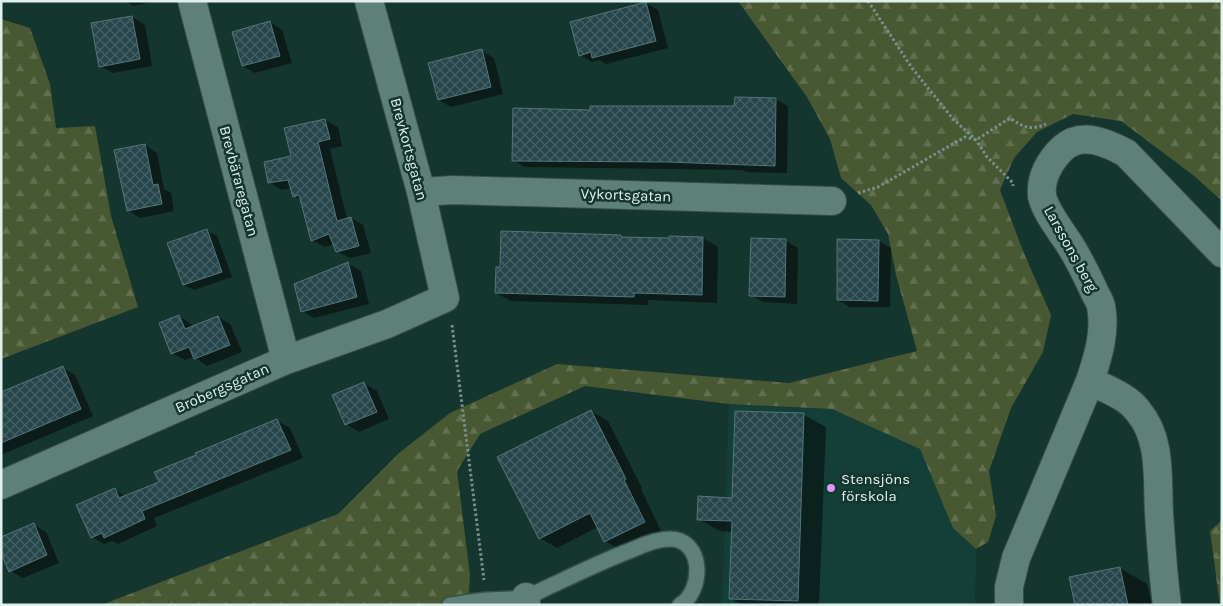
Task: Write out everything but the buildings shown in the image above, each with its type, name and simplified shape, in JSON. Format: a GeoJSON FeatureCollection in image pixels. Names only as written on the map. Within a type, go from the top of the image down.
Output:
{"type":"FeatureCollection","features":[{"type":"Feature","properties":{"kind":"street","name":"Brevbäraregatan"},"geometry":{"type":"LineString","coordinates":[[192,1],[286,360]]}},
{"type":"Feature","properties":{"kind":"street","name":"Brevkortsgatan"},"geometry":{"type":"LineString","coordinates":[[369,1],[421,192],[445,298]]}},
{"type":"Feature","properties":{"kind":"street"},"geometry":{"type":"LineString","coordinates":[[1072,142],[1094,140],[1109,144],[1126,153],[1222,253]]}},
{"type":"Feature","properties":{"kind":"street","name":"Larssons berg"},"geometry":{"type":"LineString","coordinates":[[1009,605],[1009,587],[1016,558],[1090,381],[1098,357],[1103,328],[1101,305],[1085,269],[1053,220],[1042,195],[1048,165],[1055,155],[1072,142]]}},
{"type":"Feature","properties":{"kind":"street","name":"Vykortsgatan"},"geometry":{"type":"LineString","coordinates":[[421,192],[453,190],[832,201]]}},
{"type":"Feature","properties":{"kind":"street","name":"Brobergsgatan"},"geometry":{"type":"LineString","coordinates":[[1,485],[286,360],[387,324],[445,298]]}},
{"type":"Feature","properties":{"kind":"street"},"geometry":{"type":"LineString","coordinates":[[1090,381],[1122,397],[1138,410],[1149,426],[1156,449],[1159,515],[1168,605]]}},
{"type":"Feature","properties":{"kind":"lane"},"geometry":{"type":"LineString","coordinates":[[450,605],[487,600],[526,601],[613,557],[653,541],[671,539],[684,543],[693,550],[697,563],[697,575],[693,590],[686,601],[680,605]]}},
{"type":"Feature","properties":{"kind":"path"},"geometry":{"type":"LineString","coordinates":[[868,1],[918,75],[953,119],[976,140],[988,157],[1013,183],[1015,193]]}},
{"type":"Feature","properties":{"kind":"path"},"geometry":{"type":"LineString","coordinates":[[832,201],[878,187],[965,137],[976,140],[1010,118],[1021,126],[1029,128],[1038,128],[1050,122],[1064,124],[1072,142]]}},
{"type":"Feature","properties":{"kind":"path"},"geometry":{"type":"LineString","coordinates":[[445,298],[456,347],[487,600]]}},
{"type":"Feature","properties":{"kind":"shaded area","name":"Stensjöns förskola"},"geometry":{"type":"Polygon","coordinates":[[[729,404],[832,409],[920,449],[953,528],[976,549],[975,605],[722,605],[729,404]]]}},
{"type":"Feature","properties":{"kind":"green space"},"geometry":{"type":"Polygon","coordinates":[[[738,1],[1222,1],[1222,201],[1193,175],[1121,121],[1073,114],[1037,132],[1014,158],[1000,190],[1023,251],[1051,315],[1043,352],[1011,408],[989,471],[996,516],[988,542],[976,549],[953,528],[920,449],[832,409],[729,404],[585,386],[480,434],[457,471],[470,575],[468,605],[101,605],[338,514],[399,453],[450,413],[557,364],[789,383],[917,351],[896,275],[888,234],[871,205],[841,178],[830,139],[807,97],[738,1]]]}},
{"type":"Feature","properties":{"kind":"green space"},"geometry":{"type":"Polygon","coordinates":[[[1,19],[30,28],[50,84],[56,128],[95,126],[111,216],[138,307],[1,359],[1,19]]]}},
{"type":"Feature","properties":{"kind":"green space"},"geometry":{"type":"Polygon","coordinates":[[[1222,520],[1222,605],[1220,605],[1210,531],[1222,520]]]}},
{"type":"Feature","properties":{"kind":"place","name":"Stensjöns förskola"},"geometry":{"type":"Point","coordinates":[831,488]}}]}
